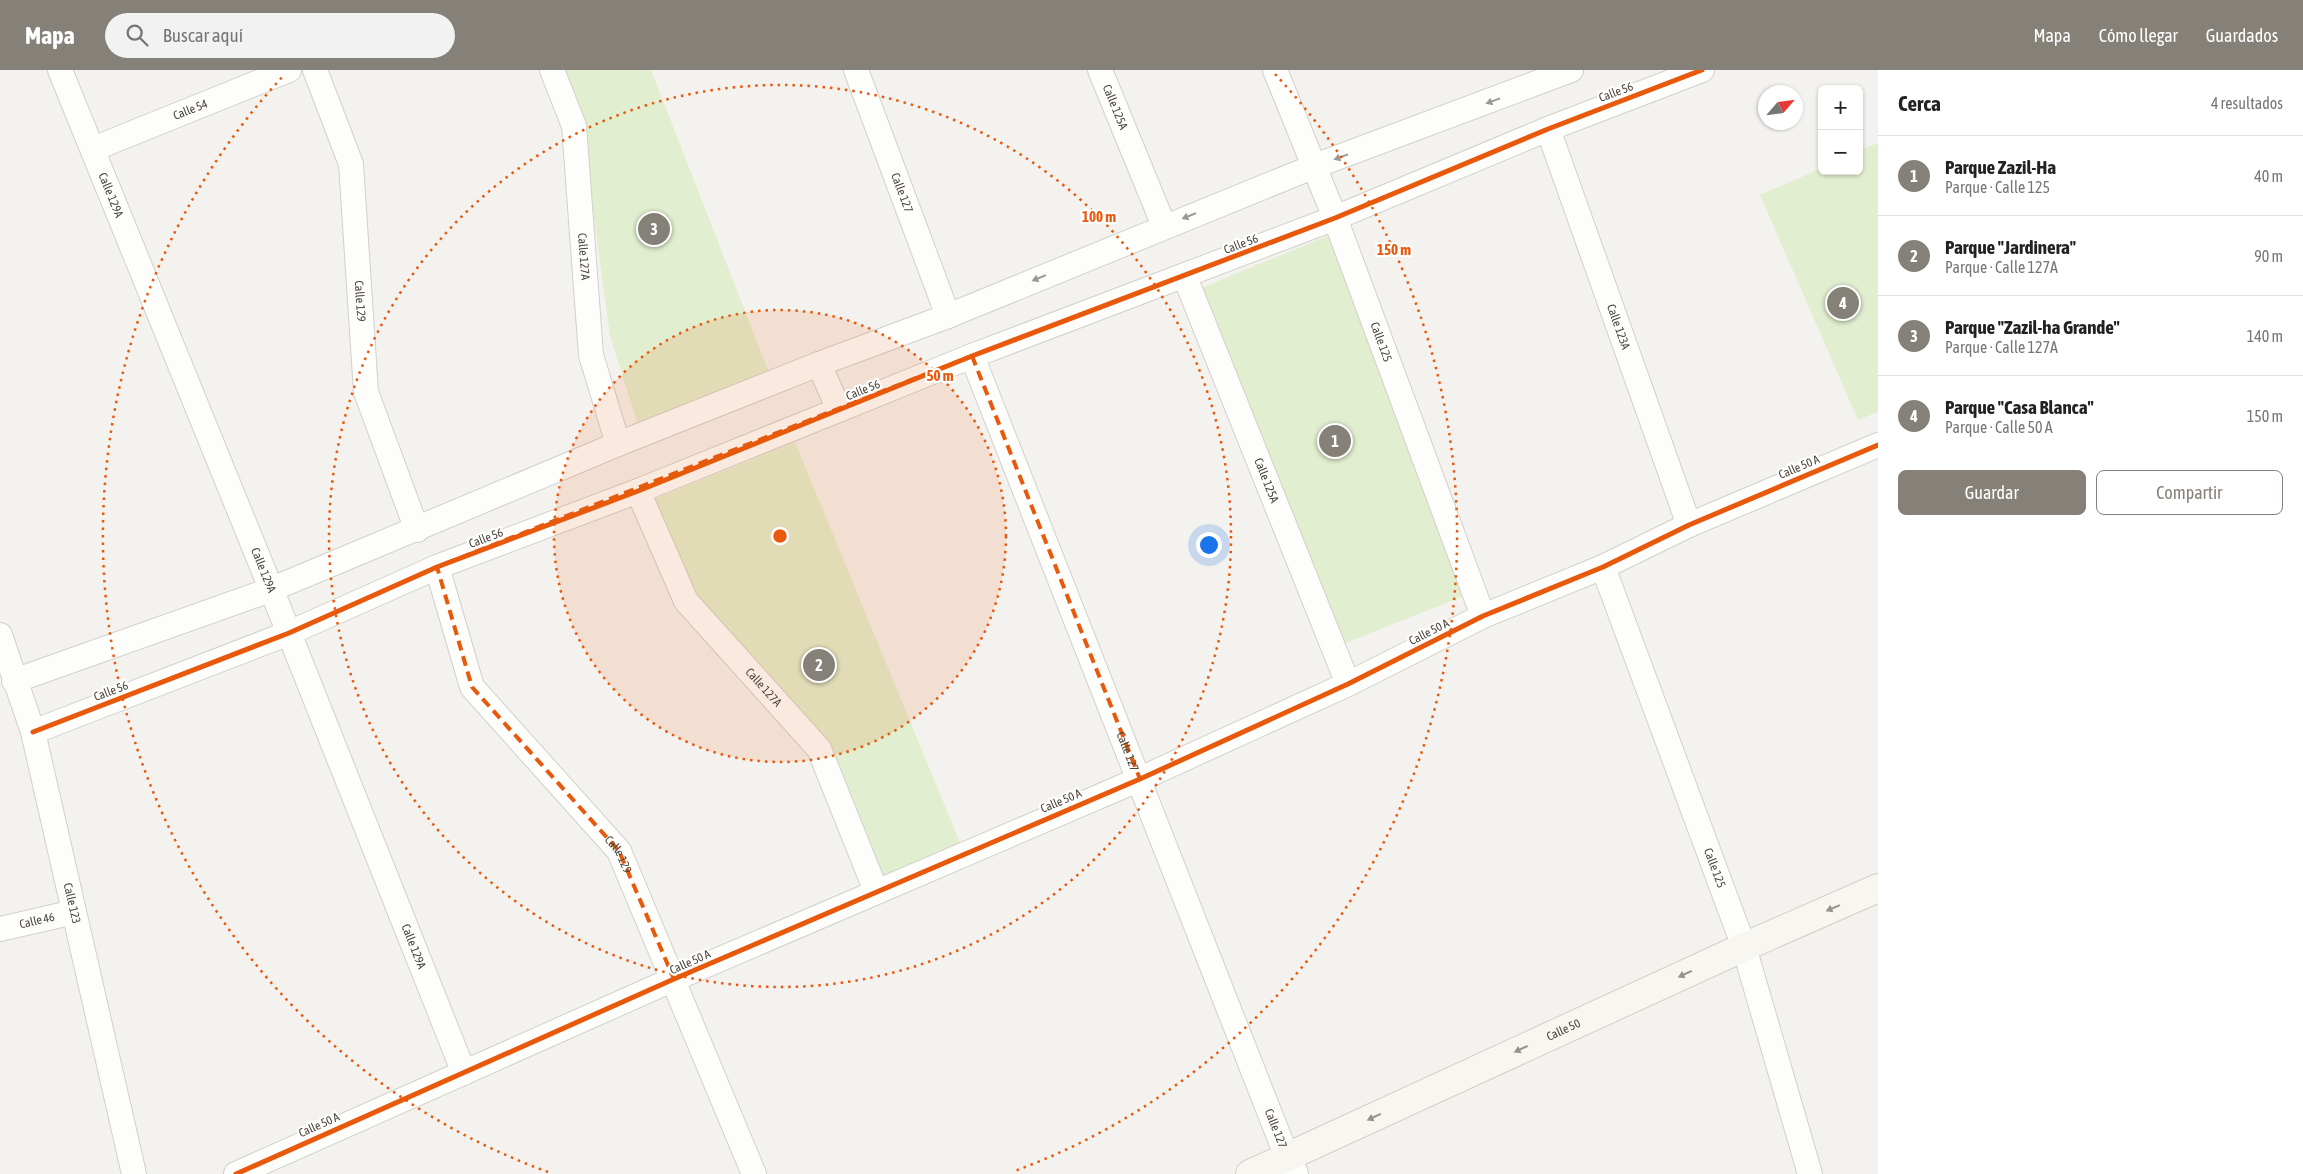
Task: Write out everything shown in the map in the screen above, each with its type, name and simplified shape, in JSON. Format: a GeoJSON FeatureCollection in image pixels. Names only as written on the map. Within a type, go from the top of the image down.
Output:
{"type":"FeatureCollection","features":[{"type":"Feature","properties":{"kind":"main road","name":"Calle 50"},"geometry":{"type":"LineString","coordinates":[[1250,1174],[1291,1165],[1744,947],[1878,888]]}},
{"type":"Feature","properties":{"kind":"street","name":"Calle 129A"},"geometry":{"type":"LineString","coordinates":[[60,70],[289,633],[464,1073]]}},
{"type":"Feature","properties":{"kind":"street","name":"Calle 54"},"geometry":{"type":"LineString","coordinates":[[93,149],[289,70]]}},
{"type":"Feature","properties":{"kind":"street","name":"Calle 129"},"geometry":{"type":"LineString","coordinates":[[315,70],[351,164],[366,392],[417,530]]}},
{"type":"Feature","properties":{"kind":"street","name":"Calle 127A"},"geometry":{"type":"LineString","coordinates":[[552,70],[574,126],[591,354],[618,444]]}},
{"type":"Feature","properties":{"kind":"street","name":"Calle 127"},"geometry":{"type":"LineString","coordinates":[[856,70],[948,316]]}},
{"type":"Feature","properties":{"kind":"street","name":"Calle 125A"},"geometry":{"type":"LineString","coordinates":[[1100,70],[1164,226]]}},
{"type":"Feature","properties":{"kind":"street","name":"Calle 125"},"geometry":{"type":"LineString","coordinates":[[1275,70],[1335,218],[1483,616]]}},
{"type":"Feature","properties":{"kind":"street"},"geometry":{"type":"LineString","coordinates":[[14,681],[270,590],[417,530],[618,444],[819,364],[948,316],[1521,79],[1571,70]]}},
{"type":"Feature","properties":{"kind":"street","name":"Calle 56"},"geometry":{"type":"LineString","coordinates":[[33,732],[289,633],[437,567],[638,491],[972,356],[1335,218],[1548,129],[1702,70]]}},
{"type":"Feature","properties":{"kind":"street","name":"Calle 123A"},"geometry":{"type":"LineString","coordinates":[[1548,129],[1690,524]]}},
{"type":"Feature","properties":{"kind":"street","name":"Calle 125A"},"geometry":{"type":"LineString","coordinates":[[1184,277],[1348,684]]}},
{"type":"Feature","properties":{"kind":"street","name":"Calle 127"},"geometry":{"type":"LineString","coordinates":[[972,356],[1291,1165]]}},
{"type":"Feature","properties":{"kind":"street"},"geometry":{"type":"LineString","coordinates":[[819,364],[839,410]]}},
{"type":"Feature","properties":{"kind":"street","name":"Calle 50 A"},"geometry":{"type":"LineString","coordinates":[[245,1172],[674,979],[1140,779],[1348,684],[1483,616],[1603,567],[1690,524],[1878,445]]}},
{"type":"Feature","properties":{"kind":"street","name":"Calle 127A"},"geometry":{"type":"LineString","coordinates":[[638,491],[686,601],[819,749],[876,891]]}},
{"type":"Feature","properties":{"kind":"street","name":"Calle 129"},"geometry":{"type":"LineString","coordinates":[[437,567],[472,687],[619,851],[754,1174]]}},
{"type":"Feature","properties":{"kind":"street","name":"Calle 125"},"geometry":{"type":"LineString","coordinates":[[1603,567],[1744,947],[1810,1174]]}},
{"type":"Feature","properties":{"kind":"street","name":"Calle 123"},"geometry":{"type":"LineString","coordinates":[[0,635],[14,681],[33,732],[134,1174]]}},
{"type":"Feature","properties":{"kind":"street","name":"Calle 46"},"geometry":{"type":"LineString","coordinates":[[0,929],[74,912]]}},
{"type":"Feature","properties":{"kind":"highlighted area"},"geometry":{"type":"Polygon","coordinates":[[[972,356],[1140,779],[674,979],[619,851],[472,687],[437,567],[972,356]]]}},
{"type":"Feature","properties":{"kind":"green space"},"geometry":{"type":"Polygon","coordinates":[[[558,70],[651,70],[770,375],[639,428],[610,336],[581,122],[558,70]]]}},
{"type":"Feature","properties":{"kind":"green space"},"geometry":{"type":"Polygon","coordinates":[[[1878,143],[1878,412],[1858,420],[1760,195],[1818,170],[1818,175],[1863,175],[1863,149],[1878,143]]]}},
{"type":"Feature","properties":{"kind":"green space"},"geometry":{"type":"Polygon","coordinates":[[[1335,233],[1466,595],[1338,646],[1201,288],[1335,233]]]}},
{"type":"Feature","properties":{"kind":"green space"},"geometry":{"type":"Polygon","coordinates":[[[795,442],[961,845],[875,881],[819,739],[685,591],[647,502],[795,442]]]}},
{"type":"Feature","properties":{"kind":"cycle path"},"geometry":{"type":"LineString","coordinates":[[33,732],[289,633],[437,567],[638,491],[972,356],[1335,218],[1548,129],[1702,70]]}},
{"type":"Feature","properties":{"kind":"cycle path"},"geometry":{"type":"LineString","coordinates":[[236,1174],[674,979],[1140,779],[1348,684],[1483,616],[1603,567],[1689,525],[1878,445]]}},
{"type":"Feature","properties":{"kind":"place","name":"Parque \"Zazil-ha Grande\""},"geometry":{"type":"Point","coordinates":[654,229]}},
{"type":"Feature","properties":{"kind":"place","name":"Parque \"Casa Blanca\""},"geometry":{"type":"Point","coordinates":[1843,303]}},
{"type":"Feature","properties":{"kind":"place","name":"Parque Zazil-Ha"},"geometry":{"type":"Point","coordinates":[1335,441]}},
{"type":"Feature","properties":{"kind":"place","name":"Parque \"Jardinera\""},"geometry":{"type":"Point","coordinates":[819,665]}}]}
